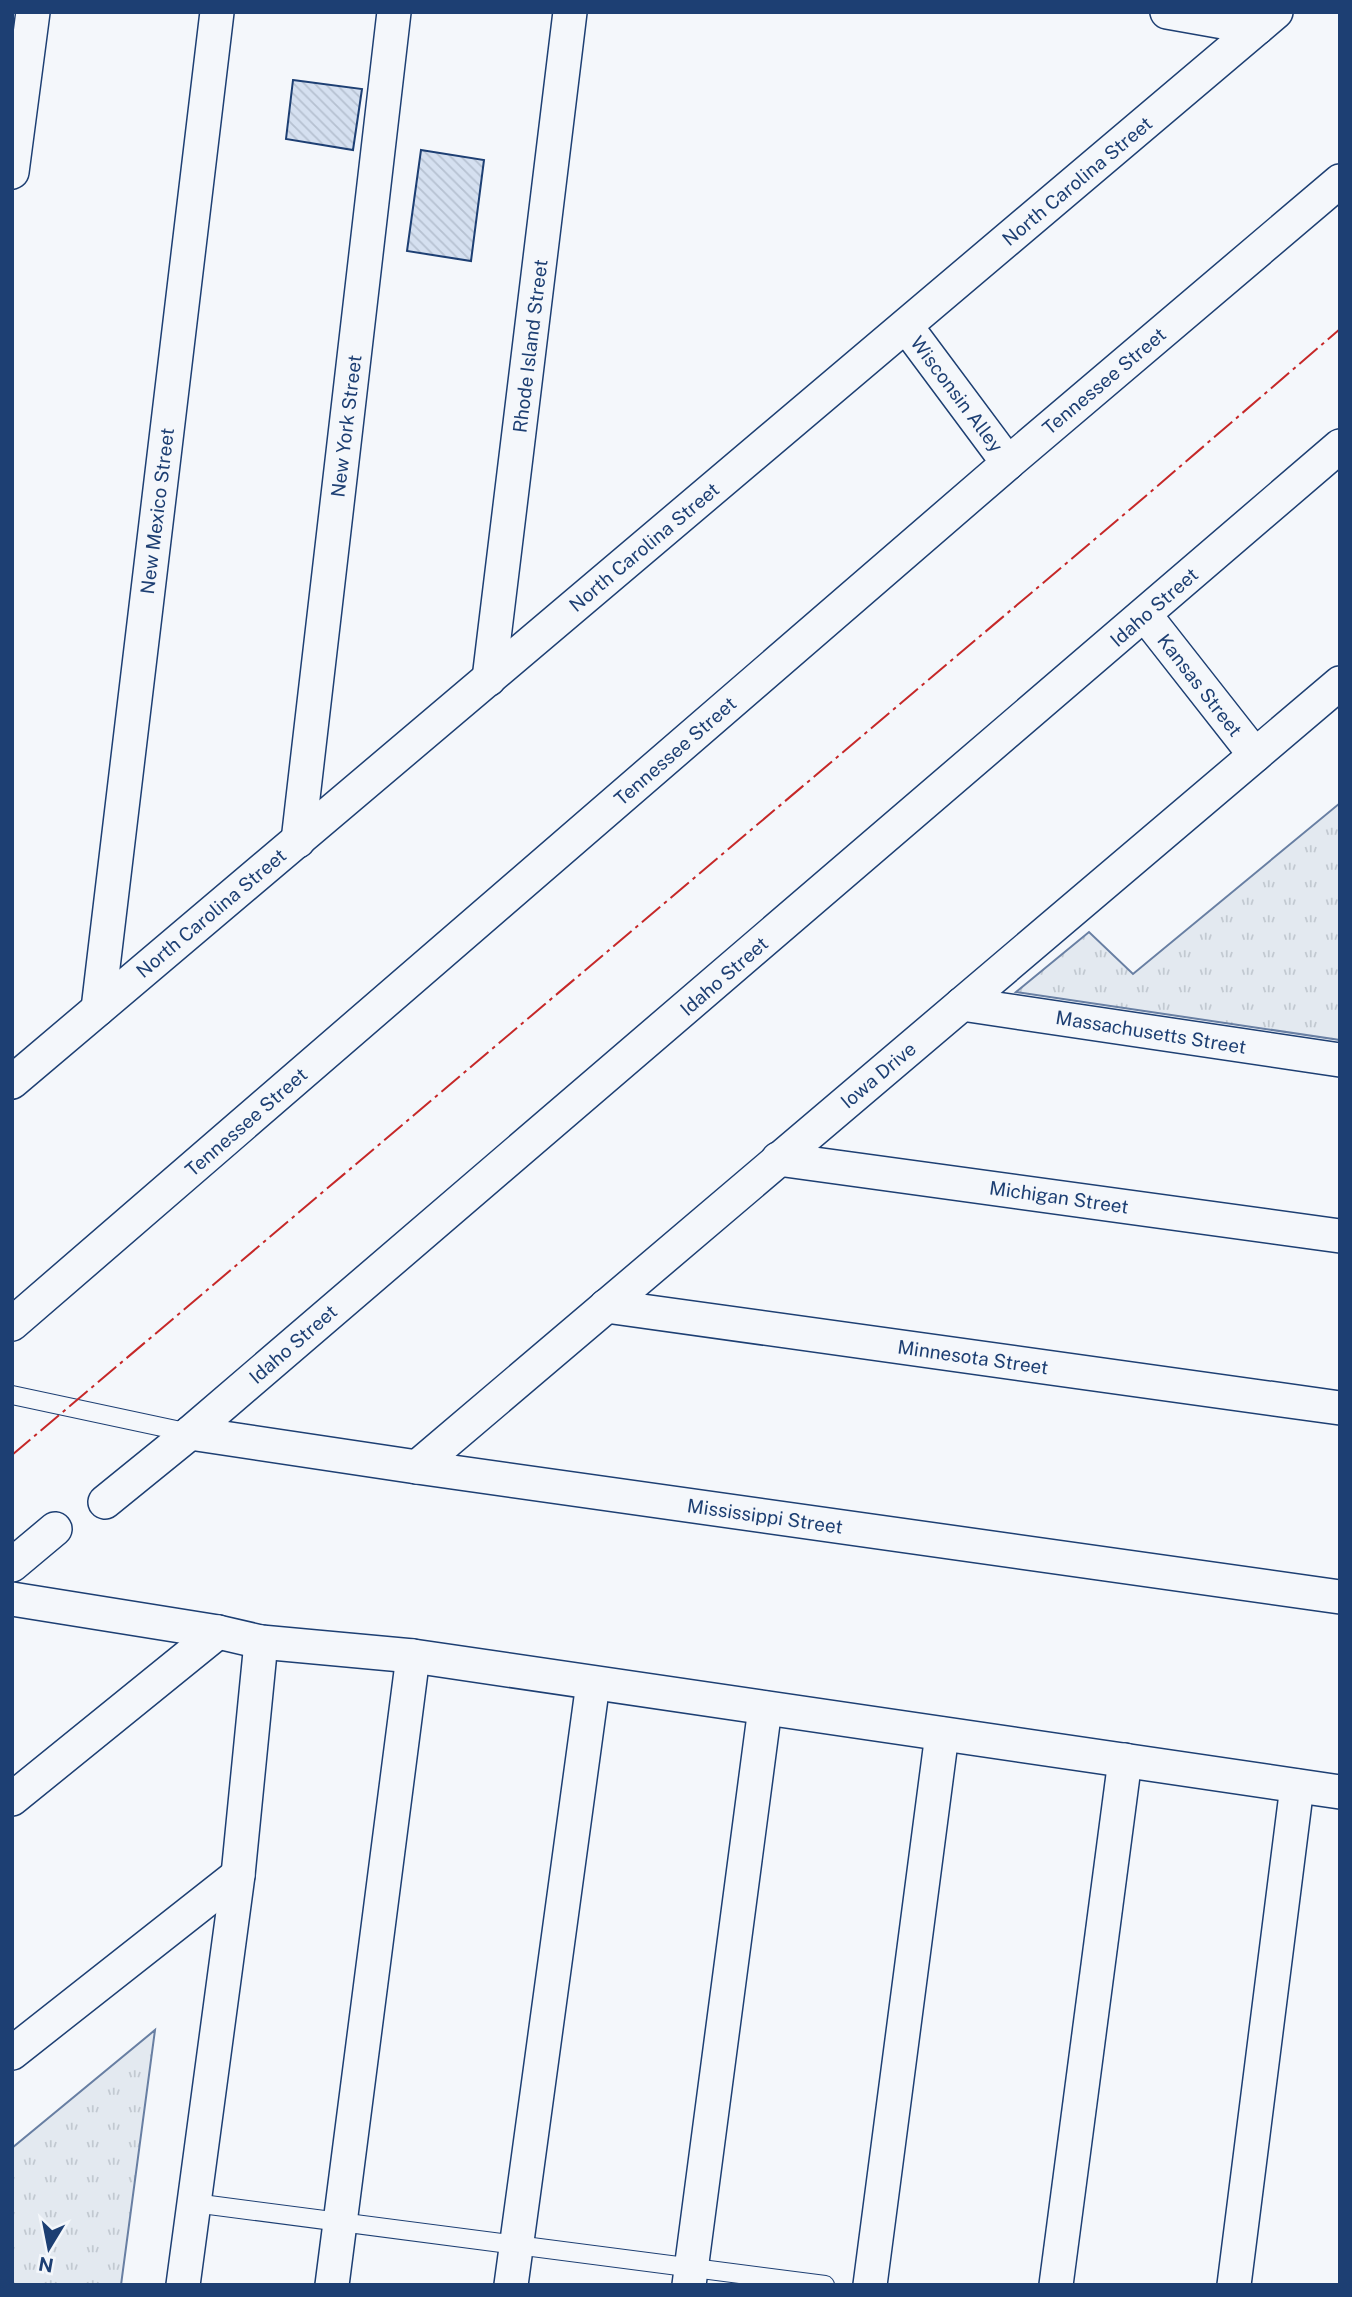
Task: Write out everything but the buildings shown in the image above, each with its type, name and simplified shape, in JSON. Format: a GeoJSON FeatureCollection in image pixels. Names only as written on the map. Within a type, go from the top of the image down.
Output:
{"type":"FeatureCollection","features":[{"type":"Feature","properties":{"kind":"street"},"geometry":{"type":"LineString","coordinates":[[12,172],[33,12]]}},
{"type":"Feature","properties":{"kind":"street","name":"New Mexico Street"},"geometry":{"type":"LineString","coordinates":[[98,1009],[217,12]]}},
{"type":"Feature","properties":{"kind":"street","name":"New York Street"},"geometry":{"type":"LineString","coordinates":[[298,841],[394,12]]}},
{"type":"Feature","properties":{"kind":"street","name":"Rhode Island Street"},"geometry":{"type":"LineString","coordinates":[[489,679],[570,12]]}},
{"type":"Feature","properties":{"kind":"street"},"geometry":{"type":"LineString","coordinates":[[1167,12],[1267,20]]}},
{"type":"Feature","properties":{"kind":"street","name":"North Carolina Street"},"geometry":{"type":"LineString","coordinates":[[12,1082],[1267,20]]}},
{"type":"Feature","properties":{"kind":"street","name":"Tennessee Street"},"geometry":{"type":"LineString","coordinates":[[12,1324],[1008,463],[1340,181]]}},
{"type":"Feature","properties":{"kind":"street","name":"Wisconsin Alley"},"geometry":{"type":"LineString","coordinates":[[906,326],[1008,463]]}},
{"type":"Feature","properties":{"kind":"street","name":"Idaho Street"},"geometry":{"type":"LineString","coordinates":[[105,1502],[190,1433],[1340,446]]}},
{"type":"Feature","properties":{"kind":"street","name":"Kansas Street"},"geometry":{"type":"LineString","coordinates":[[1145,615],[1255,755]]}},
{"type":"Feature","properties":{"kind":"street","name":"Iowa Drive"},"geometry":{"type":"LineString","coordinates":[[417,1468],[1340,683]]}},
{"type":"Feature","properties":{"kind":"street","name":"Massachusetts Street"},"geometry":{"type":"LineString","coordinates":[[962,1004],[1340,1060]]}},
{"type":"Feature","properties":{"kind":"street","name":"Michigan Street"},"geometry":{"type":"LineString","coordinates":[[778,1159],[1340,1236]]}},
{"type":"Feature","properties":{"kind":"street","name":"Minnesota Street"},"geometry":{"type":"LineString","coordinates":[[606,1306],[1340,1408]]}},
{"type":"Feature","properties":{"kind":"street","name":"Mississippi Street"},"geometry":{"type":"LineString","coordinates":[[190,1433],[417,1468],[1340,1597]]}},
{"type":"Feature","properties":{"kind":"street"},"geometry":{"type":"LineString","coordinates":[[12,1564],[55,1529]]}},
{"type":"Feature","properties":{"kind":"street"},"geometry":{"type":"LineString","coordinates":[[12,1599],[218,1632],[261,1642],[413,1656],[1340,1792]]}},
{"type":"Feature","properties":{"kind":"street"},"geometry":{"type":"LineString","coordinates":[[12,1799],[218,1632]]}},
{"type":"Feature","properties":{"kind":"street"},"geometry":{"type":"LineString","coordinates":[[183,2285],[238,1875],[261,1642]]}},
{"type":"Feature","properties":{"kind":"street"},"geometry":{"type":"LineString","coordinates":[[332,2285],[413,1656]]}},
{"type":"Feature","properties":{"kind":"street"},"geometry":{"type":"LineString","coordinates":[[511,2285],[593,1683]]}},
{"type":"Feature","properties":{"kind":"street"},"geometry":{"type":"LineString","coordinates":[[690,2276],[765,1708]]}},
{"type":"Feature","properties":{"kind":"street"},"geometry":{"type":"LineString","coordinates":[[870,2285],[942,1734]]}},
{"type":"Feature","properties":{"kind":"street"},"geometry":{"type":"LineString","coordinates":[[1056,2285],[1125,1760]]}},
{"type":"Feature","properties":{"kind":"street"},"geometry":{"type":"LineString","coordinates":[[1234,2285],[1297,1786]]}},
{"type":"Feature","properties":{"kind":"street"},"geometry":{"type":"LineString","coordinates":[[12,2053],[238,1875]]}},
{"type":"Feature","properties":{"kind":"lane"},"geometry":{"type":"LineString","coordinates":[[12,1395],[190,1433]]}},
{"type":"Feature","properties":{"kind":"lane"},"geometry":{"type":"LineString","coordinates":[[194,2203],[517,2244],[690,2276],[825,2285]]}},
{"type":"Feature","properties":{"kind":"green space"},"geometry":{"type":"Polygon","coordinates":[[[1340,803],[1340,1040],[1016,992],[1089,932],[1133,974],[1340,803]]]}},
{"type":"Feature","properties":{"kind":"green space"},"geometry":{"type":"Polygon","coordinates":[[[155,2030],[121,2285],[12,2285],[12,2148],[155,2030]]]}},
{"type":"Feature","properties":{"kind":"power"},"geometry":{"type":"LineString","coordinates":[[12,1455],[1340,329]]}}]}
